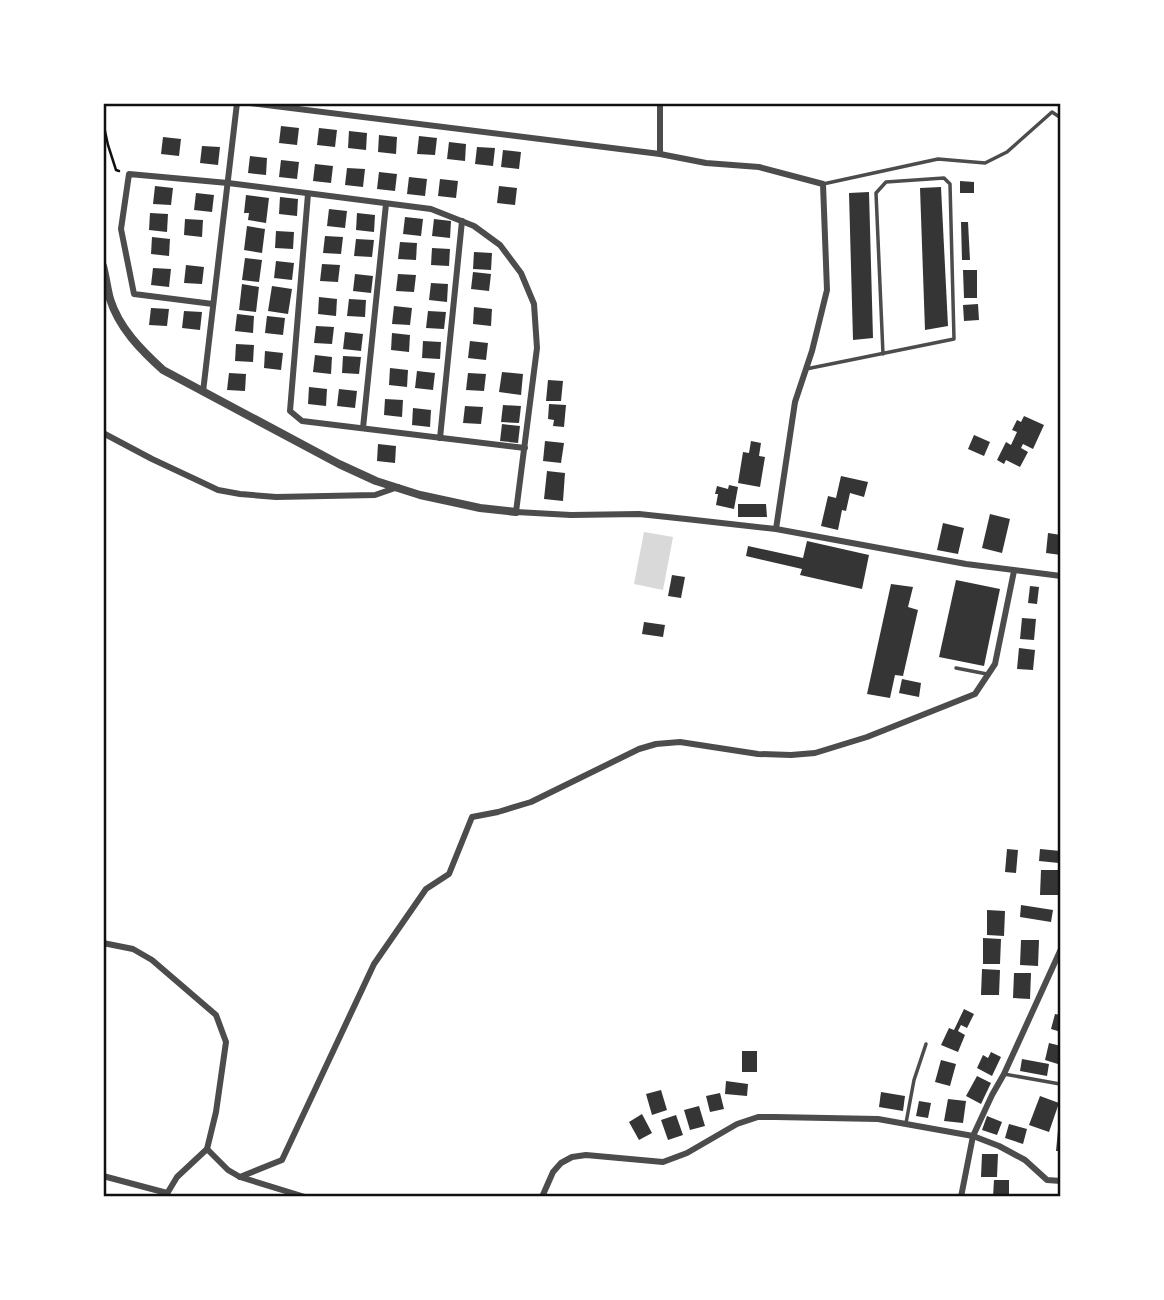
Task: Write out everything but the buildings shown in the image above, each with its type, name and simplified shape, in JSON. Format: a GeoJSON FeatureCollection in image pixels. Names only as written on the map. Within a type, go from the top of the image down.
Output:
{"type":"FeatureCollection","features":[{"type":"Feature","properties":{"kind":"street"},"geometry":{"type":"LineString","coordinates":[[203,391],[237,103]]}},
{"type":"Feature","properties":{"kind":"street"},"geometry":{"type":"LineString","coordinates":[[250,103],[660,153],[706,163],[759,167],[823,184],[827,290],[812,351],[795,402],[776,529]]}},
{"type":"Feature","properties":{"kind":"street"},"geometry":{"type":"LineString","coordinates":[[660,103],[660,153]]}},
{"type":"Feature","properties":{"kind":"street"},"geometry":{"type":"LineString","coordinates":[[213,304],[134,294],[121,229],[129,174],[228,183],[431,209],[474,226],[500,245],[521,273],[534,304],[537,348],[516,512]]}},
{"type":"Feature","properties":{"kind":"street"},"geometry":{"type":"LineString","coordinates":[[308,194],[290,411],[302,421],[525,448]]}},
{"type":"Feature","properties":{"kind":"street"},"geometry":{"type":"LineString","coordinates":[[363,428],[386,204]]}},
{"type":"Feature","properties":{"kind":"street"},"geometry":{"type":"LineString","coordinates":[[440,438],[462,221]]}},
{"type":"Feature","properties":{"kind":"street"},"geometry":{"type":"LineString","coordinates":[[103,266],[111,300],[125,329],[141,350],[163,369],[339,464],[376,481],[420,495],[480,508],[561,515],[639,514],[776,529],[965,564],[1061,576]]}},
{"type":"Feature","properties":{"kind":"street"},"geometry":{"type":"LineString","coordinates":[[103,433],[199,481],[240,494],[276,497],[375,495],[399,487]]}},
{"type":"Feature","properties":{"kind":"street"},"geometry":{"type":"LineString","coordinates":[[240,1177],[282,1160],[374,964],[426,889],[449,873],[472,817],[531,802],[639,748],[680,742],[758,754],[815,753],[867,737],[975,694],[995,664],[1014,570]]}},
{"type":"Feature","properties":{"kind":"street"},"geometry":{"type":"LineString","coordinates":[[103,943],[134,949],[152,960],[216,1015],[226,1042],[216,1112],[207,1149],[177,1177],[166,1195],[103,1176]]}},
{"type":"Feature","properties":{"kind":"street"},"geometry":{"type":"LineString","coordinates":[[961,1197],[973,1136],[1061,949]]}},
{"type":"Feature","properties":{"kind":"street"},"geometry":{"type":"LineString","coordinates":[[542,1197],[553,1172],[561,1163],[572,1157],[663,1162],[687,1153],[737,1124],[758,1117],[878,1119],[973,1136],[1025,1160],[1047,1180],[1061,1181]]}},
{"type":"Feature","properties":{"kind":"street"},"geometry":{"type":"LineString","coordinates":[[207,1149],[228,1170],[240,1177],[305,1197]]}},
{"type":"Feature","properties":{"kind":"lane"},"geometry":{"type":"LineString","coordinates":[[823,184],[938,159],[985,163],[1007,152],[1052,112],[1061,118]]}},
{"type":"Feature","properties":{"kind":"lane"},"geometry":{"type":"LineString","coordinates":[[806,369],[883,354],[954,340],[950,184],[944,178],[886,182],[876,193],[883,354]]}},
{"type":"Feature","properties":{"kind":"lane"},"geometry":{"type":"LineString","coordinates":[[956,668],[989,674]]}},
{"type":"Feature","properties":{"kind":"lane"},"geometry":{"type":"LineString","coordinates":[[906,1124],[914,1080],[926,1044]]}},
{"type":"Feature","properties":{"kind":"lane"},"geometry":{"type":"LineString","coordinates":[[1004,1074],[1060,1084]]}},
{"type":"Feature","properties":{"kind":"path"},"geometry":{"type":"LineString","coordinates":[[103,122],[107,145],[116,170],[129,174]]}},
{"type":"Feature","properties":{"kind":"shaded area"},"geometry":{"type":"Polygon","coordinates":[[[644,532],[673,537],[663,590],[634,584],[644,532]]]}}]}
